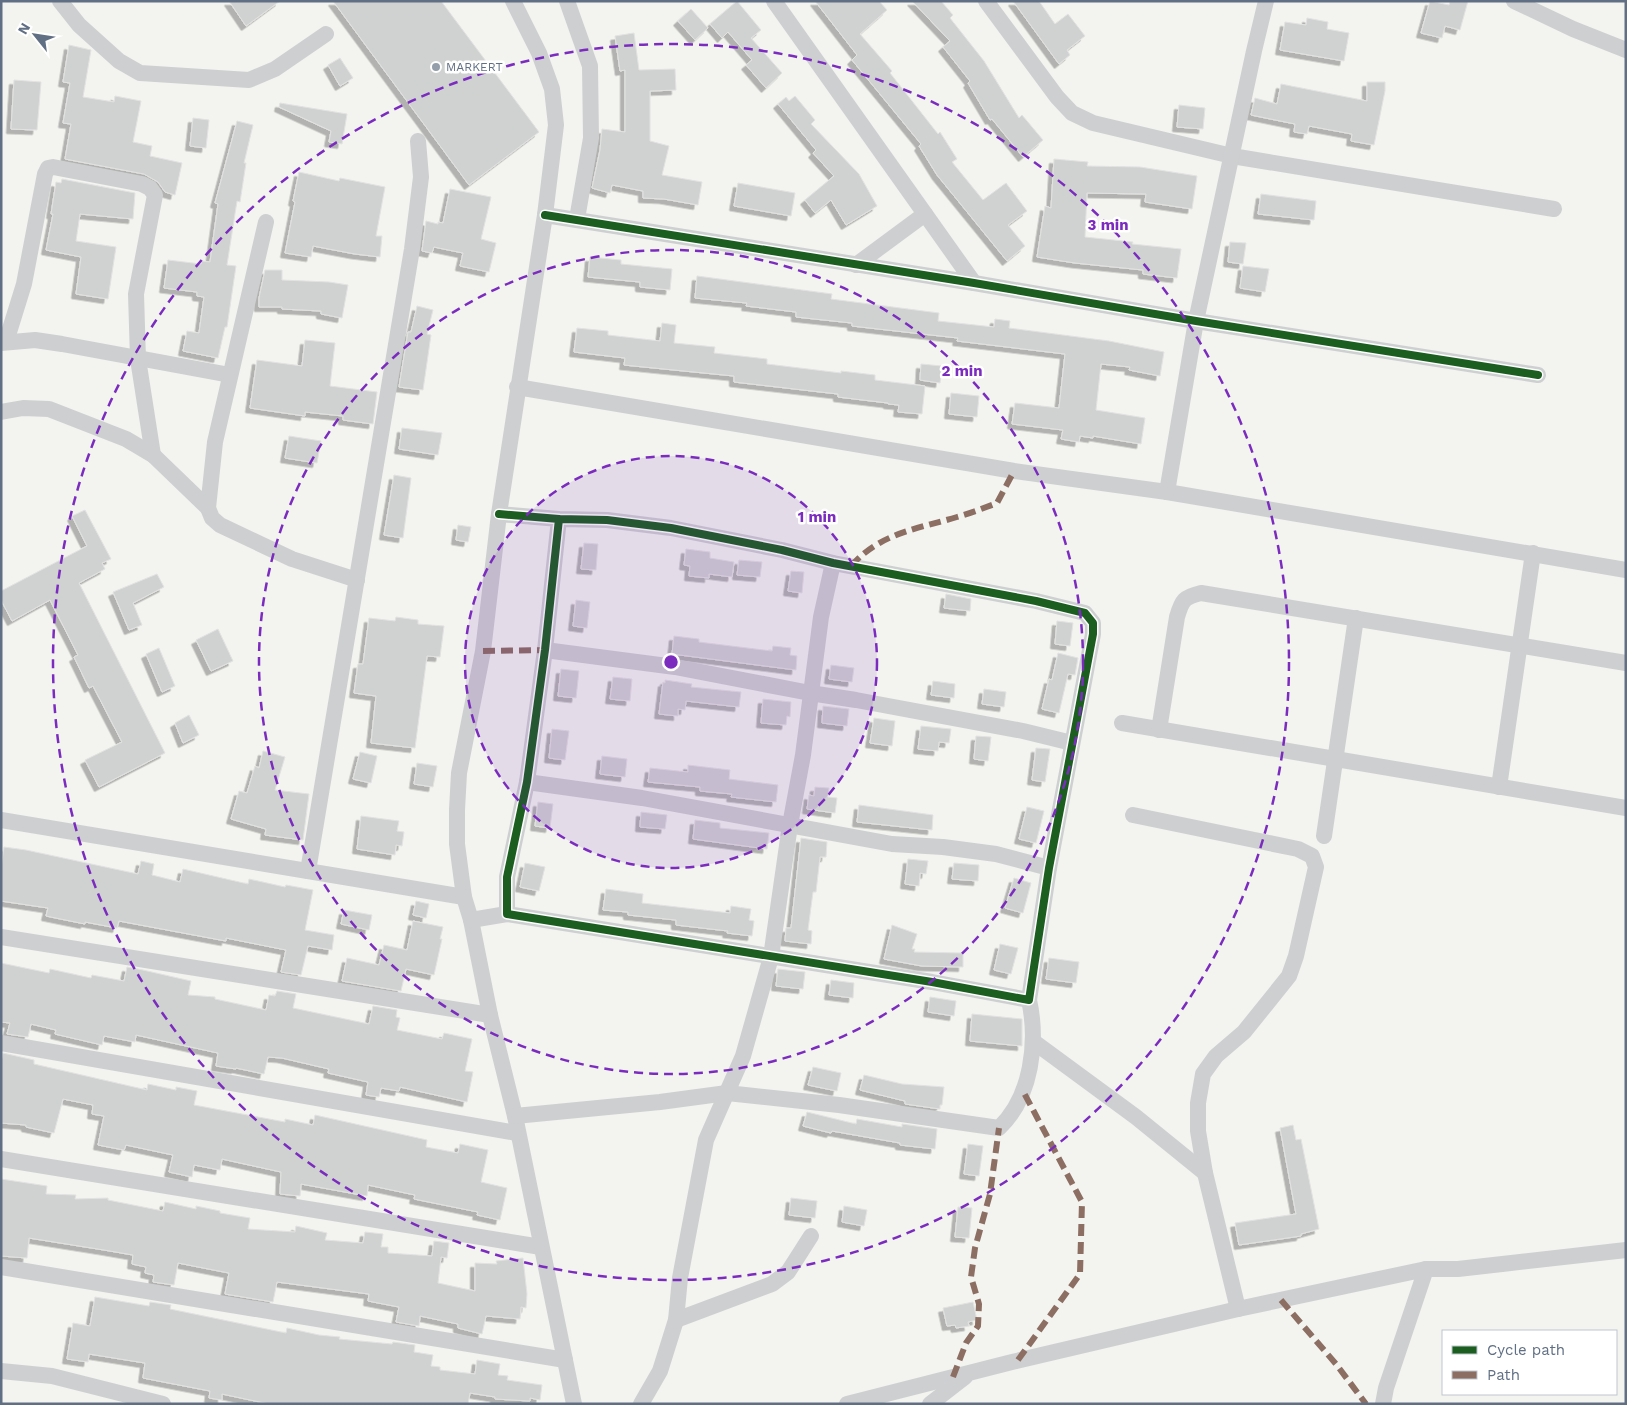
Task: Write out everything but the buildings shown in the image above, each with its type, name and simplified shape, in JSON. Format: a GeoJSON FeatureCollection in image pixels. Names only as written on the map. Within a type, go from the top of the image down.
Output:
{"type":"FeatureCollection","features":[{"type":"Feature","properties":{"kind":"street"},"geometry":{"type":"LineString","coordinates":[[60,1],[79,25],[119,61],[140,74],[249,80],[275,69],[326,34]]}},
{"type":"Feature","properties":{"kind":"street"},"geometry":{"type":"LineString","coordinates":[[513,1],[539,53],[552,89],[556,125],[545,215],[498,514],[483,651],[459,772],[457,844],[464,896],[471,920],[490,1015],[515,1116],[574,1404]]}},
{"type":"Feature","properties":{"kind":"street"},"geometry":{"type":"LineString","coordinates":[[567,1],[590,66],[591,138],[577,219]]}},
{"type":"Feature","properties":{"kind":"street"},"geometry":{"type":"LineString","coordinates":[[774,1],[974,283]]}},
{"type":"Feature","properties":{"kind":"street"},"geometry":{"type":"LineString","coordinates":[[986,1],[1057,97],[1072,113],[1094,123],[1232,156],[1554,210]]}},
{"type":"Feature","properties":{"kind":"street"},"geometry":{"type":"LineString","coordinates":[[1167,492],[1196,321],[1266,1]]}},
{"type":"Feature","properties":{"kind":"street"},"geometry":{"type":"LineString","coordinates":[[1514,1],[1626,50]]}},
{"type":"Feature","properties":{"kind":"street"},"geometry":{"type":"LineString","coordinates":[[308,871],[412,249],[420,177],[418,142]]}},
{"type":"Feature","properties":{"kind":"street"},"geometry":{"type":"LineString","coordinates":[[154,455],[138,359],[136,294],[155,195],[150,188],[142,184],[53,167],[48,168],[44,174],[24,284],[4,342],[44,342],[138,359],[230,375]]}},
{"type":"Feature","properties":{"kind":"street"},"geometry":{"type":"LineString","coordinates":[[856,265],[925,214]]}},
{"type":"Feature","properties":{"kind":"street"},"geometry":{"type":"LineString","coordinates":[[545,215],[974,283],[1538,376]]}},
{"type":"Feature","properties":{"kind":"street"},"geometry":{"type":"LineString","coordinates":[[208,508],[215,442],[266,222]]}},
{"type":"Feature","properties":{"kind":"street"},"geometry":{"type":"LineString","coordinates":[[517,387],[1014,471],[1167,492],[1626,570]]}},
{"type":"Feature","properties":{"kind":"street"},"geometry":{"type":"LineString","coordinates":[[1,412],[23,408],[49,409],[126,439],[154,455],[208,508],[212,518],[220,525],[292,559],[357,580]]}},
{"type":"Feature","properties":{"kind":"street"},"geometry":{"type":"LineString","coordinates":[[498,514],[559,519],[607,520],[671,528],[782,550],[833,563],[1085,612],[1094,623],[1049,868],[1030,1000],[1034,1019],[1034,1042],[1018,1106],[1010,1118],[999,1128],[839,1104],[727,1093],[660,1102],[515,1116]]}},
{"type":"Feature","properties":{"kind":"street"},"geometry":{"type":"LineString","coordinates":[[507,914],[507,877],[526,782],[545,650],[559,519]]}},
{"type":"Feature","properties":{"kind":"street"},"geometry":{"type":"LineString","coordinates":[[1499,786],[1533,553]]}},
{"type":"Feature","properties":{"kind":"street"},"geometry":{"type":"LineString","coordinates":[[641,1404],[660,1371],[676,1320],[680,1278],[706,1140],[743,1056],[771,957],[790,825],[803,755],[821,617],[833,563]]}},
{"type":"Feature","properties":{"kind":"street"},"geometry":{"type":"LineString","coordinates":[[1159,730],[1180,604],[1188,596],[1201,592],[1626,663]]}},
{"type":"Feature","properties":{"kind":"street"},"geometry":{"type":"LineString","coordinates":[[1324,836],[1356,618]]}},
{"type":"Feature","properties":{"kind":"street"},"geometry":{"type":"LineString","coordinates":[[545,650],[675,668],[1005,727],[1072,742]]}},
{"type":"Feature","properties":{"kind":"street"},"geometry":{"type":"LineString","coordinates":[[1122,723],[1626,808]]}},
{"type":"Feature","properties":{"kind":"street"},"geometry":{"type":"LineString","coordinates":[[526,782],[642,798],[892,844],[943,847],[996,854],[1049,868]]}},
{"type":"Feature","properties":{"kind":"street"},"geometry":{"type":"LineString","coordinates":[[1133,815],[1298,849],[1312,856],[1316,867],[1296,956],[1289,976],[1244,1032],[1216,1056],[1203,1074],[1198,1103],[1198,1131],[1205,1173],[1238,1309]]}},
{"type":"Feature","properties":{"kind":"street"},"geometry":{"type":"LineString","coordinates":[[1,820],[464,896]]}},
{"type":"Feature","properties":{"kind":"street"},"geometry":{"type":"LineString","coordinates":[[471,920],[507,914],[932,982],[1030,1000]]}},
{"type":"Feature","properties":{"kind":"street"},"geometry":{"type":"LineString","coordinates":[[1,937],[490,1015]]}},
{"type":"Feature","properties":{"kind":"street"},"geometry":{"type":"LineString","coordinates":[[1034,1042],[1122,1107],[1205,1173]]}},
{"type":"Feature","properties":{"kind":"street"},"geometry":{"type":"LineString","coordinates":[[1,1043],[517,1132]]}},
{"type":"Feature","properties":{"kind":"street"},"geometry":{"type":"LineString","coordinates":[[1,1159],[541,1247]]}},
{"type":"Feature","properties":{"kind":"street"},"geometry":{"type":"LineString","coordinates":[[676,1320],[772,1284],[788,1272],[810,1236]]}},
{"type":"Feature","properties":{"kind":"street"},"geometry":{"type":"LineString","coordinates":[[847,1404],[1238,1309],[1426,1269],[1458,1268],[1626,1250]]}},
{"type":"Feature","properties":{"kind":"street"},"geometry":{"type":"LineString","coordinates":[[1,1267],[565,1360]]}},
{"type":"Feature","properties":{"kind":"street"},"geometry":{"type":"LineString","coordinates":[[1383,1404],[1426,1269]]}},
{"type":"Feature","properties":{"kind":"street"},"geometry":{"type":"LineString","coordinates":[[1,1371],[52,1376],[163,1404]]}},
{"type":"Feature","properties":{"kind":"street"},"geometry":{"type":"LineString","coordinates":[[930,1404],[971,1373]]}},
{"type":"Feature","properties":{"kind":"marked path"},"geometry":{"type":"LineString","coordinates":[[851,566],[862,555],[887,539],[997,503],[1014,471]]}},
{"type":"Feature","properties":{"kind":"marked path"},"geometry":{"type":"LineString","coordinates":[[483,651],[545,650]]}},
{"type":"Feature","properties":{"kind":"marked path"},"geometry":{"type":"LineString","coordinates":[[1018,1360],[1080,1274],[1082,1202],[1023,1091]]}},
{"type":"Feature","properties":{"kind":"marked path"},"geometry":{"type":"LineString","coordinates":[[953,1377],[966,1343],[978,1326],[979,1304],[971,1277],[975,1248],[990,1194],[999,1128]]}},
{"type":"Feature","properties":{"kind":"marked path"},"geometry":{"type":"LineString","coordinates":[[1281,1300],[1336,1364],[1366,1404]]}},
{"type":"Feature","properties":{"kind":"cycle path"},"geometry":{"type":"LineString","coordinates":[[545,215],[1538,375]]}},
{"type":"Feature","properties":{"kind":"cycle path"},"geometry":{"type":"LineString","coordinates":[[499,514],[559,519],[607,520],[671,528],[782,550],[833,563],[1036,601],[1085,613],[1093,623],[1093,634],[1049,868],[1029,1000],[932,982],[507,914],[507,877],[527,782],[545,650],[559,519]]}},
{"type":"Feature","properties":{"kind":"place","name":"MARKERT"},"geometry":{"type":"Point","coordinates":[436,67]}}]}
